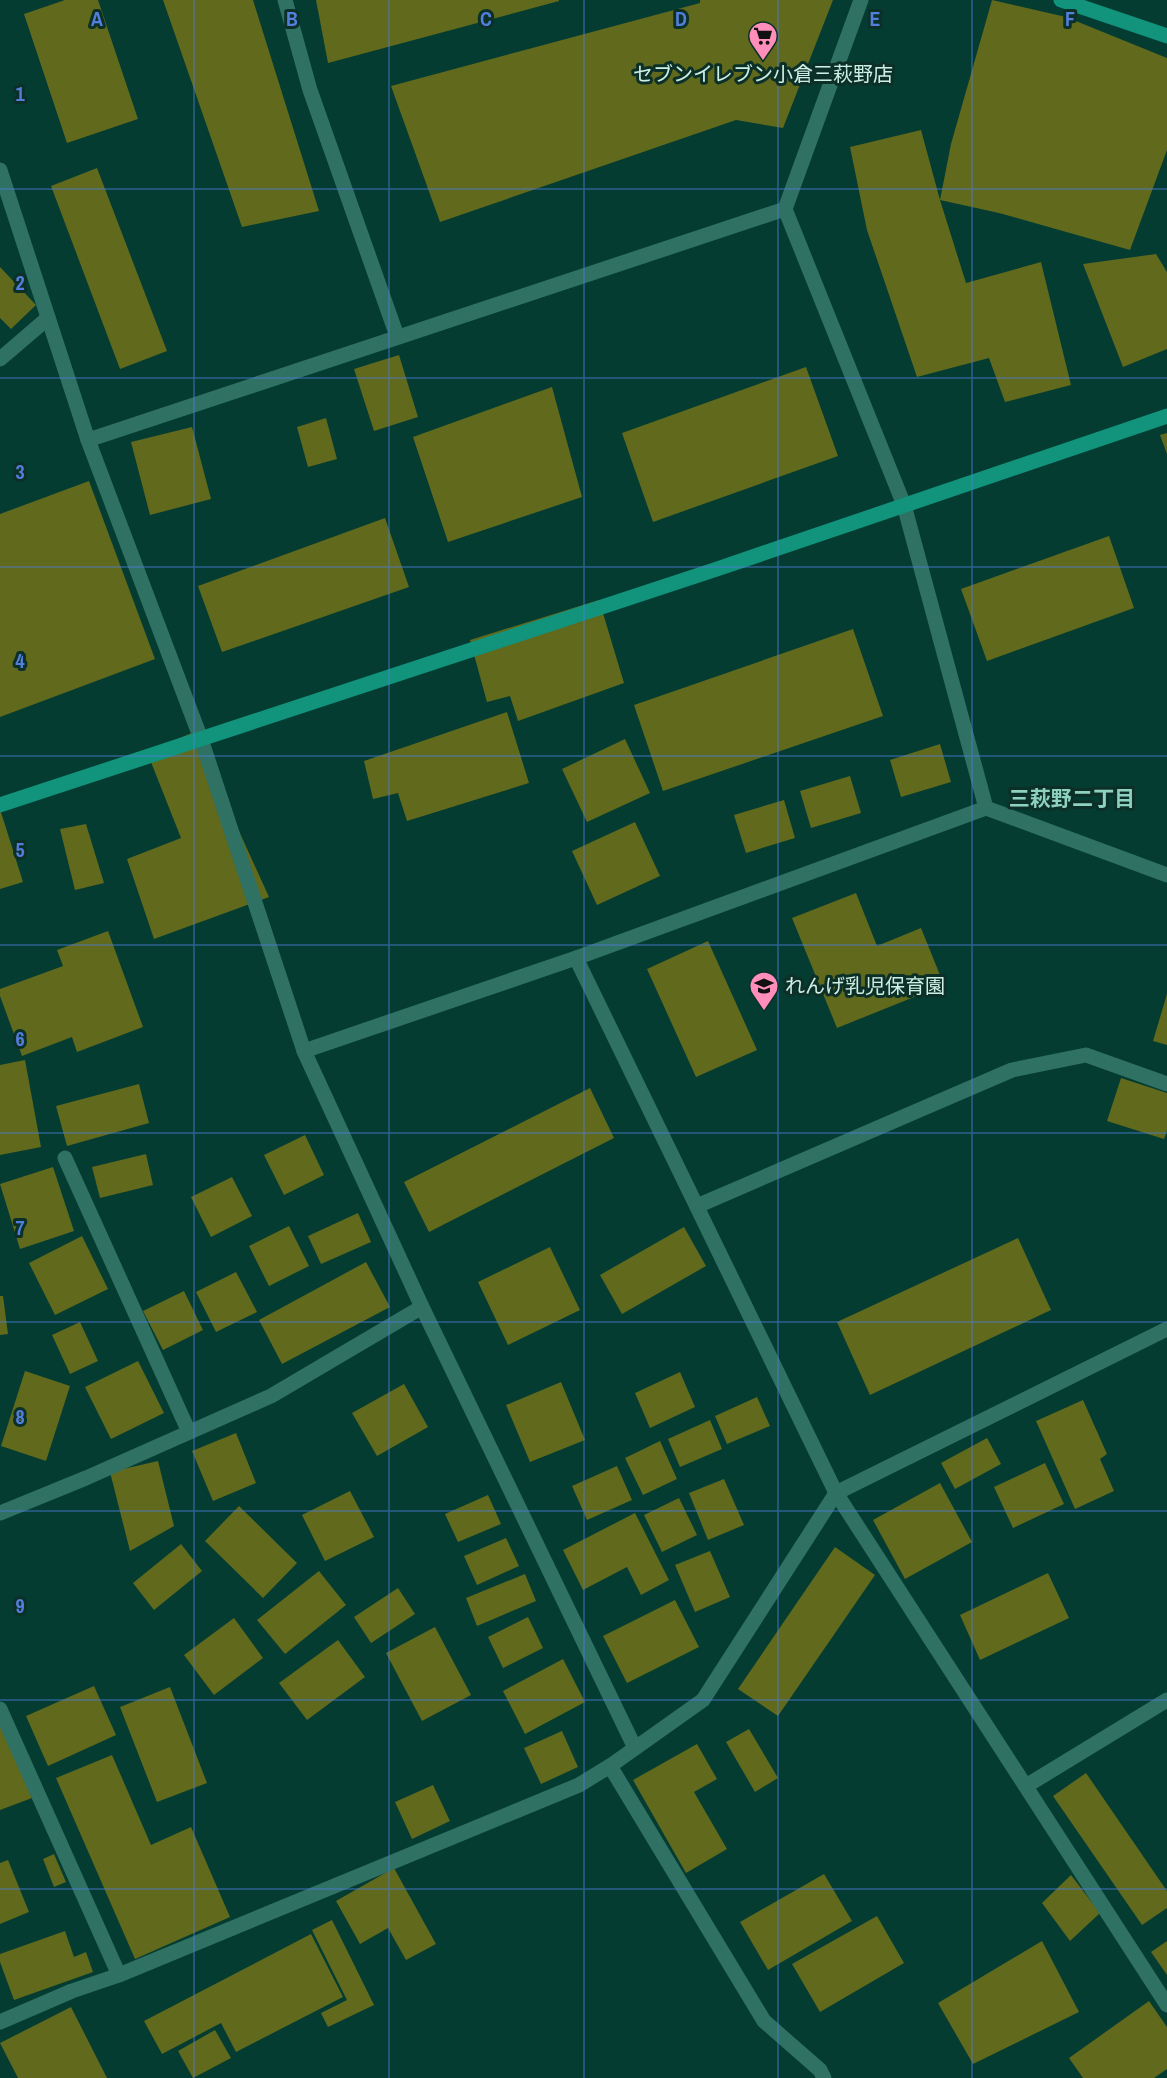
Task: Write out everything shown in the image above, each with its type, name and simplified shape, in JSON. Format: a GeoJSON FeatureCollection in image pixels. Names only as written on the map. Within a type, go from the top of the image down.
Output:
{"type":"FeatureCollection","features":[{"type":"Feature","properties":{"kind":"street"},"geometry":{"type":"LineString","coordinates":[[285,0],[310,90],[397,336]]}},
{"type":"Feature","properties":{"kind":"street"},"geometry":{"type":"LineString","coordinates":[[861,0],[785,209],[904,506],[986,808]]}},
{"type":"Feature","properties":{"kind":"street"},"geometry":{"type":"LineString","coordinates":[[1061,0],[1167,36]]}},
{"type":"Feature","properties":{"kind":"street"},"geometry":{"type":"LineString","coordinates":[[0,170],[88,440],[201,738],[304,1051],[422,1307],[634,1748]]}},
{"type":"Feature","properties":{"kind":"street"},"geometry":{"type":"LineString","coordinates":[[88,440],[785,209]]}},
{"type":"Feature","properties":{"kind":"street"},"geometry":{"type":"LineString","coordinates":[[0,359],[48,318]]}},
{"type":"Feature","properties":{"kind":"street"},"geometry":{"type":"LineString","coordinates":[[0,805],[706,573],[1167,416]]}},
{"type":"Feature","properties":{"kind":"street"},"geometry":{"type":"LineString","coordinates":[[304,1051],[576,958],[986,808],[1167,875]]}},
{"type":"Feature","properties":{"kind":"street"},"geometry":{"type":"LineString","coordinates":[[576,958],[836,1493],[1167,2005]]}},
{"type":"Feature","properties":{"kind":"street"},"geometry":{"type":"LineString","coordinates":[[697,1206],[1012,1070],[1086,1055],[1167,1084]]}},
{"type":"Feature","properties":{"kind":"street"},"geometry":{"type":"LineString","coordinates":[[65,1158],[189,1432]]}},
{"type":"Feature","properties":{"kind":"street"},"geometry":{"type":"LineString","coordinates":[[0,1513],[86,1478],[270,1395],[422,1307]]}},
{"type":"Feature","properties":{"kind":"street"},"geometry":{"type":"LineString","coordinates":[[0,2022],[579,1785],[610,1766],[703,1700],[836,1493],[1167,1329]]}},
{"type":"Feature","properties":{"kind":"street"},"geometry":{"type":"LineString","coordinates":[[1026,1786],[1167,1700]]}},
{"type":"Feature","properties":{"kind":"street"},"geometry":{"type":"LineString","coordinates":[[0,1709],[119,1975]]}},
{"type":"Feature","properties":{"kind":"street"},"geometry":{"type":"LineString","coordinates":[[610,1766],[764,2020],[820,2070],[824,2078]]}},
{"type":"Feature","properties":{"kind":"building"},"geometry":{"type":"Polygon","coordinates":[[[65,0],[98,0],[138,119],[67,143],[24,14],[65,0]]]}},
{"type":"Feature","properties":{"kind":"building"},"geometry":{"type":"Polygon","coordinates":[[[163,0],[253,0],[319,211],[242,227],[163,0]]]}},
{"type":"Feature","properties":{"kind":"building"},"geometry":{"type":"Polygon","coordinates":[[[316,0],[559,0],[559,1],[328,63],[316,0]]]}},
{"type":"Feature","properties":{"kind":"building"},"geometry":{"type":"Polygon","coordinates":[[[700,0],[833,0],[783,128],[736,120],[440,222],[391,86],[700,3],[700,0]]]}},
{"type":"Feature","properties":{"kind":"building"},"geometry":{"type":"Polygon","coordinates":[[[992,0],[1066,17],[1167,58],[1167,150],[1130,250],[999,213],[940,200],[951,144],[992,0]]]}},
{"type":"Feature","properties":{"kind":"building"},"geometry":{"type":"Polygon","coordinates":[[[921,130],[966,283],[1041,262],[1071,385],[1005,402],[989,358],[917,377],[867,230],[850,147],[921,130]]]}},
{"type":"Feature","properties":{"kind":"building"},"geometry":{"type":"Polygon","coordinates":[[[97,168],[167,351],[120,369],[51,186],[97,168]]]}},
{"type":"Feature","properties":{"kind":"building"},"geometry":{"type":"Polygon","coordinates":[[[1156,254],[1167,272],[1167,349],[1123,367],[1083,264],[1156,254]]]}},
{"type":"Feature","properties":{"kind":"building"},"geometry":{"type":"Polygon","coordinates":[[[0,267],[36,305],[11,329],[0,318],[0,267]]]}},
{"type":"Feature","properties":{"kind":"building"},"geometry":{"type":"Polygon","coordinates":[[[399,355],[418,417],[374,431],[354,369],[399,355]]]}},
{"type":"Feature","properties":{"kind":"building"},"geometry":{"type":"Polygon","coordinates":[[[806,367],[838,456],[653,522],[622,433],[806,367]]]}},
{"type":"Feature","properties":{"kind":"building"},"geometry":{"type":"Polygon","coordinates":[[[552,387],[582,497],[448,542],[413,437],[552,387]]]}},
{"type":"Feature","properties":{"kind":"building"},"geometry":{"type":"Polygon","coordinates":[[[326,418],[337,459],[308,467],[297,427],[326,418]]]}},
{"type":"Feature","properties":{"kind":"building"},"geometry":{"type":"Polygon","coordinates":[[[192,427],[211,499],[150,515],[131,442],[192,427]]]}},
{"type":"Feature","properties":{"kind":"building"},"geometry":{"type":"Polygon","coordinates":[[[1167,433],[1167,454],[1160,435],[1167,433]]]}},
{"type":"Feature","properties":{"kind":"building"},"geometry":{"type":"Polygon","coordinates":[[[89,481],[155,659],[0,717],[0,514],[89,481]]]}},
{"type":"Feature","properties":{"kind":"building"},"geometry":{"type":"Polygon","coordinates":[[[385,518],[409,587],[222,652],[198,586],[385,518]]]}},
{"type":"Feature","properties":{"kind":"building"},"geometry":{"type":"Polygon","coordinates":[[[1109,536],[1134,608],[987,661],[961,589],[1109,536]]]}},
{"type":"Feature","properties":{"kind":"building"},"geometry":{"type":"Polygon","coordinates":[[[599,600],[624,683],[518,721],[510,696],[487,702],[470,640],[599,600]]]}},
{"type":"Feature","properties":{"kind":"building"},"geometry":{"type":"Polygon","coordinates":[[[853,629],[883,716],[663,791],[634,705],[853,629]]]}},
{"type":"Feature","properties":{"kind":"building"},"geometry":{"type":"Polygon","coordinates":[[[507,712],[529,783],[407,821],[398,793],[373,799],[364,761],[507,712]]]}},
{"type":"Feature","properties":{"kind":"building"},"geometry":{"type":"Polygon","coordinates":[[[194,732],[269,897],[154,939],[127,859],[181,838],[147,752],[194,732]]]}},
{"type":"Feature","properties":{"kind":"building"},"geometry":{"type":"Polygon","coordinates":[[[625,739],[650,793],[587,822],[562,769],[625,739]]]}},
{"type":"Feature","properties":{"kind":"building"},"geometry":{"type":"Polygon","coordinates":[[[940,744],[951,782],[901,797],[890,760],[940,744]]]}},
{"type":"Feature","properties":{"kind":"building"},"geometry":{"type":"Polygon","coordinates":[[[850,776],[861,813],[811,828],[800,791],[850,776]]]}},
{"type":"Feature","properties":{"kind":"building"},"geometry":{"type":"Polygon","coordinates":[[[784,800],[795,838],[746,853],[734,815],[784,800]]]}},
{"type":"Feature","properties":{"kind":"building"},"geometry":{"type":"Polygon","coordinates":[[[0,809],[23,882],[0,889],[0,809]]]}},
{"type":"Feature","properties":{"kind":"building"},"geometry":{"type":"Polygon","coordinates":[[[635,822],[660,876],[597,905],[572,851],[635,822]]]}},
{"type":"Feature","properties":{"kind":"building"},"geometry":{"type":"Polygon","coordinates":[[[86,824],[104,883],[75,890],[60,829],[86,824]]]}},
{"type":"Feature","properties":{"kind":"building"},"geometry":{"type":"Polygon","coordinates":[[[856,893],[877,946],[921,928],[944,985],[837,1028],[792,918],[856,893]]]}},
{"type":"Feature","properties":{"kind":"building"},"geometry":{"type":"Polygon","coordinates":[[[108,931],[143,1027],[77,1052],[72,1037],[22,1056],[0,996],[0,989],[63,966],[57,950],[108,931]]]}},
{"type":"Feature","properties":{"kind":"building"},"geometry":{"type":"Polygon","coordinates":[[[708,941],[757,1050],[696,1077],[647,969],[708,941]]]}},
{"type":"Feature","properties":{"kind":"building"},"geometry":{"type":"Polygon","coordinates":[[[1167,994],[1167,1045],[1153,1041],[1167,994]]]}},
{"type":"Feature","properties":{"kind":"building"},"geometry":{"type":"Polygon","coordinates":[[[25,1060],[41,1147],[0,1155],[0,1065],[25,1060]]]}},
{"type":"Feature","properties":{"kind":"building"},"geometry":{"type":"Polygon","coordinates":[[[1121,1078],[1167,1093],[1167,1131],[1164,1139],[1107,1121],[1121,1078]]]}},
{"type":"Feature","properties":{"kind":"building"},"geometry":{"type":"Polygon","coordinates":[[[139,1084],[149,1123],[67,1146],[56,1106],[139,1084]]]}},
{"type":"Feature","properties":{"kind":"building"},"geometry":{"type":"Polygon","coordinates":[[[590,1088],[614,1138],[429,1232],[404,1182],[590,1088]]]}},
{"type":"Feature","properties":{"kind":"building"},"geometry":{"type":"Polygon","coordinates":[[[305,1135],[324,1175],[284,1195],[264,1155],[305,1135]]]}},
{"type":"Feature","properties":{"kind":"building"},"geometry":{"type":"Polygon","coordinates":[[[146,1154],[153,1185],[100,1198],[92,1167],[146,1154]]]}},
{"type":"Feature","properties":{"kind":"building"},"geometry":{"type":"Polygon","coordinates":[[[53,1167],[74,1231],[20,1249],[0,1184],[53,1167]]]}},
{"type":"Feature","properties":{"kind":"building"},"geometry":{"type":"Polygon","coordinates":[[[232,1177],[252,1216],[211,1237],[191,1197],[232,1177]]]}},
{"type":"Feature","properties":{"kind":"building"},"geometry":{"type":"Polygon","coordinates":[[[358,1213],[371,1242],[321,1264],[308,1236],[358,1213]]]}},
{"type":"Feature","properties":{"kind":"building"},"geometry":{"type":"Polygon","coordinates":[[[289,1226],[309,1266],[269,1286],[249,1246],[289,1226]]]}},
{"type":"Feature","properties":{"kind":"building"},"geometry":{"type":"Polygon","coordinates":[[[684,1227],[706,1266],[622,1314],[600,1275],[684,1227]]]}},
{"type":"Feature","properties":{"kind":"building"},"geometry":{"type":"Polygon","coordinates":[[[82,1236],[108,1289],[55,1315],[29,1263],[82,1236]]]}},
{"type":"Feature","properties":{"kind":"building"},"geometry":{"type":"Polygon","coordinates":[[[1018,1238],[1051,1310],[870,1395],[837,1322],[1018,1238]]]}},
{"type":"Feature","properties":{"kind":"building"},"geometry":{"type":"Polygon","coordinates":[[[550,1247],[580,1310],[508,1345],[478,1282],[550,1247]]]}},
{"type":"Feature","properties":{"kind":"building"},"geometry":{"type":"Polygon","coordinates":[[[366,1262],[390,1307],[282,1364],[259,1320],[366,1262]]]}},
{"type":"Feature","properties":{"kind":"building"},"geometry":{"type":"Polygon","coordinates":[[[236,1272],[257,1312],[216,1332],[196,1292],[236,1272]]]}},
{"type":"Feature","properties":{"kind":"building"},"geometry":{"type":"Polygon","coordinates":[[[184,1291],[203,1330],[163,1350],[143,1311],[184,1291]]]}},
{"type":"Feature","properties":{"kind":"building"},"geometry":{"type":"Polygon","coordinates":[[[0,1296],[3,1296],[8,1334],[0,1335],[0,1296]]]}},
{"type":"Feature","properties":{"kind":"building"},"geometry":{"type":"Polygon","coordinates":[[[80,1322],[98,1361],[70,1374],[52,1335],[80,1322]]]}},
{"type":"Feature","properties":{"kind":"building"},"geometry":{"type":"Polygon","coordinates":[[[138,1361],[164,1413],[111,1439],[85,1387],[138,1361]]]}},
{"type":"Feature","properties":{"kind":"building"},"geometry":{"type":"Polygon","coordinates":[[[25,1371],[70,1386],[46,1461],[1,1446],[25,1371]]]}},
{"type":"Feature","properties":{"kind":"building"},"geometry":{"type":"Polygon","coordinates":[[[680,1372],[695,1407],[650,1428],[635,1393],[680,1372]]]}},
{"type":"Feature","properties":{"kind":"building"},"geometry":{"type":"Polygon","coordinates":[[[561,1382],[585,1440],[530,1462],[506,1405],[561,1382]]]}},
{"type":"Feature","properties":{"kind":"building"},"geometry":{"type":"Polygon","coordinates":[[[404,1384],[428,1427],[377,1456],[352,1413],[404,1384]]]}},
{"type":"Feature","properties":{"kind":"building"},"geometry":{"type":"Polygon","coordinates":[[[757,1397],[770,1426],[727,1444],[715,1416],[757,1397]]]}},
{"type":"Feature","properties":{"kind":"building"},"geometry":{"type":"Polygon","coordinates":[[[1083,1400],[1107,1454],[1100,1459],[1114,1491],[1075,1509],[1036,1421],[1083,1400]]]}},
{"type":"Feature","properties":{"kind":"building"},"geometry":{"type":"Polygon","coordinates":[[[710,1420],[722,1449],[680,1467],[668,1439],[710,1420]]]}},
{"type":"Feature","properties":{"kind":"building"},"geometry":{"type":"Polygon","coordinates":[[[236,1433],[256,1483],[213,1501],[192,1451],[236,1433]]]}},
{"type":"Feature","properties":{"kind":"building"},"geometry":{"type":"Polygon","coordinates":[[[987,1438],[1001,1464],[955,1489],[941,1463],[987,1438]]]}},
{"type":"Feature","properties":{"kind":"building"},"geometry":{"type":"Polygon","coordinates":[[[660,1441],[677,1479],[643,1495],[625,1458],[660,1441]]]}},
{"type":"Feature","properties":{"kind":"building"},"geometry":{"type":"Polygon","coordinates":[[[158,1461],[174,1526],[130,1551],[110,1472],[158,1461]]]}},
{"type":"Feature","properties":{"kind":"building"},"geometry":{"type":"Polygon","coordinates":[[[1045,1463],[1064,1504],[1013,1528],[994,1487],[1045,1463]]]}},
{"type":"Feature","properties":{"kind":"building"},"geometry":{"type":"Polygon","coordinates":[[[617,1466],[632,1500],[587,1520],[572,1486],[617,1466]]]}},
{"type":"Feature","properties":{"kind":"building"},"geometry":{"type":"Polygon","coordinates":[[[724,1479],[744,1525],[708,1540],[689,1493],[724,1479]]]}},
{"type":"Feature","properties":{"kind":"building"},"geometry":{"type":"Polygon","coordinates":[[[940,1483],[972,1542],[905,1579],[873,1520],[940,1483]]]}},
{"type":"Feature","properties":{"kind":"building"},"geometry":{"type":"Polygon","coordinates":[[[350,1491],[374,1537],[325,1561],[302,1515],[350,1491]]]}},
{"type":"Feature","properties":{"kind":"building"},"geometry":{"type":"Polygon","coordinates":[[[488,1495],[501,1524],[458,1542],[445,1514],[488,1495]]]}},
{"type":"Feature","properties":{"kind":"building"},"geometry":{"type":"Polygon","coordinates":[[[679,1498],[697,1535],[662,1552],[644,1515],[679,1498]]]}},
{"type":"Feature","properties":{"kind":"building"},"geometry":{"type":"Polygon","coordinates":[[[239,1506],[297,1563],[263,1598],[205,1541],[239,1506]]]}},
{"type":"Feature","properties":{"kind":"building"},"geometry":{"type":"Polygon","coordinates":[[[635,1513],[669,1580],[641,1595],[627,1567],[583,1590],[563,1550],[635,1513]]]}},
{"type":"Feature","properties":{"kind":"building"},"geometry":{"type":"Polygon","coordinates":[[[506,1538],[519,1566],[477,1585],[464,1556],[506,1538]]]}},
{"type":"Feature","properties":{"kind":"building"},"geometry":{"type":"Polygon","coordinates":[[[181,1544],[202,1571],[154,1610],[133,1583],[181,1544]]]}},
{"type":"Feature","properties":{"kind":"building"},"geometry":{"type":"Polygon","coordinates":[[[835,1547],[875,1575],[778,1716],[738,1689],[835,1547]]]}},
{"type":"Feature","properties":{"kind":"building"},"geometry":{"type":"Polygon","coordinates":[[[710,1551],[730,1597],[695,1612],[675,1565],[710,1551]]]}},
{"type":"Feature","properties":{"kind":"building"},"geometry":{"type":"Polygon","coordinates":[[[319,1571],[346,1605],[285,1654],[257,1620],[319,1571]]]}},
{"type":"Feature","properties":{"kind":"building"},"geometry":{"type":"Polygon","coordinates":[[[1048,1573],[1069,1618],[980,1660],[960,1615],[1048,1573]]]}},
{"type":"Feature","properties":{"kind":"building"},"geometry":{"type":"Polygon","coordinates":[[[525,1574],[536,1601],[477,1626],[466,1598],[525,1574]]]}},
{"type":"Feature","properties":{"kind":"building"},"geometry":{"type":"Polygon","coordinates":[[[398,1588],[415,1614],[371,1643],[354,1617],[398,1588]]]}},
{"type":"Feature","properties":{"kind":"building"},"geometry":{"type":"Polygon","coordinates":[[[675,1600],[699,1647],[627,1683],[603,1636],[675,1600]]]}},
{"type":"Feature","properties":{"kind":"building"},"geometry":{"type":"Polygon","coordinates":[[[528,1617],[543,1648],[503,1668],[488,1637],[528,1617]]]}},
{"type":"Feature","properties":{"kind":"building"},"geometry":{"type":"Polygon","coordinates":[[[234,1618],[263,1658],[214,1695],[184,1655],[234,1618]]]}},
{"type":"Feature","properties":{"kind":"building"},"geometry":{"type":"Polygon","coordinates":[[[435,1627],[471,1695],[422,1721],[386,1653],[435,1627]]]}},
{"type":"Feature","properties":{"kind":"building"},"geometry":{"type":"Polygon","coordinates":[[[338,1640],[365,1677],[307,1720],[279,1683],[338,1640]]]}},
{"type":"Feature","properties":{"kind":"building"},"geometry":{"type":"Polygon","coordinates":[[[563,1659],[585,1702],[525,1734],[503,1691],[563,1659]]]}},
{"type":"Feature","properties":{"kind":"building"},"geometry":{"type":"Polygon","coordinates":[[[94,1686],[116,1735],[48,1766],[26,1716],[94,1686]]]}},
{"type":"Feature","properties":{"kind":"building"},"geometry":{"type":"Polygon","coordinates":[[[170,1687],[207,1783],[157,1802],[120,1707],[170,1687]]]}},
{"type":"Feature","properties":{"kind":"building"},"geometry":{"type":"Polygon","coordinates":[[[0,1719],[32,1798],[0,1810],[0,1719]]]}},
{"type":"Feature","properties":{"kind":"building"},"geometry":{"type":"Polygon","coordinates":[[[749,1729],[778,1778],[755,1792],[726,1742],[749,1729]]]}},
{"type":"Feature","properties":{"kind":"building"},"geometry":{"type":"Polygon","coordinates":[[[562,1731],[578,1767],[541,1784],[524,1748],[562,1731]]]}},
{"type":"Feature","properties":{"kind":"building"},"geometry":{"type":"Polygon","coordinates":[[[697,1744],[717,1779],[694,1792],[727,1849],[686,1873],[633,1780],[697,1744]]]}},
{"type":"Feature","properties":{"kind":"building"},"geometry":{"type":"Polygon","coordinates":[[[112,1755],[151,1845],[191,1827],[230,1917],[135,1959],[56,1778],[112,1755]]]}},
{"type":"Feature","properties":{"kind":"building"},"geometry":{"type":"Polygon","coordinates":[[[1086,1773],[1167,1891],[1167,1908],[1142,1925],[1053,1796],[1086,1773]]]}},
{"type":"Feature","properties":{"kind":"building"},"geometry":{"type":"Polygon","coordinates":[[[433,1785],[450,1821],[412,1839],[395,1802],[433,1785]]]}},
{"type":"Feature","properties":{"kind":"building"},"geometry":{"type":"Polygon","coordinates":[[[54,1854],[66,1882],[54,1887],[43,1859],[54,1854]]]}},
{"type":"Feature","properties":{"kind":"building"},"geometry":{"type":"Polygon","coordinates":[[[8,1860],[29,1912],[0,1924],[0,1863],[8,1860]]]}},
{"type":"Feature","properties":{"kind":"building"},"geometry":{"type":"Polygon","coordinates":[[[394,1868],[436,1944],[406,1960],[388,1928],[360,1944],[336,1901],[394,1868]]]}},
{"type":"Feature","properties":{"kind":"building"},"geometry":{"type":"Polygon","coordinates":[[[824,1874],[852,1921],[768,1970],[740,1922],[824,1874]]]}},
{"type":"Feature","properties":{"kind":"building"},"geometry":{"type":"Polygon","coordinates":[[[1071,1875],[1100,1913],[1070,1941],[1042,1903],[1071,1875]]]}},
{"type":"Feature","properties":{"kind":"building"},"geometry":{"type":"Polygon","coordinates":[[[877,1916],[904,1963],[820,2012],[792,1964],[877,1916]]]}},
{"type":"Feature","properties":{"kind":"building"},"geometry":{"type":"Polygon","coordinates":[[[332,1920],[374,2005],[328,2027],[321,2013],[347,2000],[312,1930],[332,1920]]]}},
{"type":"Feature","properties":{"kind":"building"},"geometry":{"type":"Polygon","coordinates":[[[65,1931],[74,1957],[86,1952],[93,1972],[14,2000],[0,1962],[0,1954],[65,1931]]]}},
{"type":"Feature","properties":{"kind":"building"},"geometry":{"type":"Polygon","coordinates":[[[311,1934],[343,1997],[236,2052],[221,2023],[162,2054],[144,2021],[311,1934]]]}},
{"type":"Feature","properties":{"kind":"building"},"geometry":{"type":"Polygon","coordinates":[[[1042,1941],[1079,2012],[973,2064],[938,2003],[1042,1941]]]}},
{"type":"Feature","properties":{"kind":"building"},"geometry":{"type":"Polygon","coordinates":[[[1167,1941],[1167,1975],[1151,1952],[1167,1941]]]}},
{"type":"Feature","properties":{"kind":"building"},"geometry":{"type":"Polygon","coordinates":[[[1149,2001],[1167,2027],[1167,2069],[1154,2078],[1083,2078],[1069,2058],[1149,2001]]]}},
{"type":"Feature","properties":{"kind":"building"},"geometry":{"type":"Polygon","coordinates":[[[71,2007],[107,2078],[18,2078],[0,2043],[71,2007]]]}},
{"type":"Feature","properties":{"kind":"building"},"geometry":{"type":"Polygon","coordinates":[[[215,2030],[231,2058],[193,2078],[178,2051],[215,2030]]]}},
{"type":"Feature","properties":{"kind":"place","name":"セブンイレブン小倉三萩野店"},"geometry":{"type":"Point","coordinates":[763,62]}},
{"type":"Feature","properties":{"kind":"place","name":"れんげ乳児保育園"},"geometry":{"type":"Point","coordinates":[764,1012]}},
{"type":"Feature","properties":{"kind":"district","name":"三萩野二丁目"},"geometry":{"type":"Point","coordinates":[1072,799]}}]}
